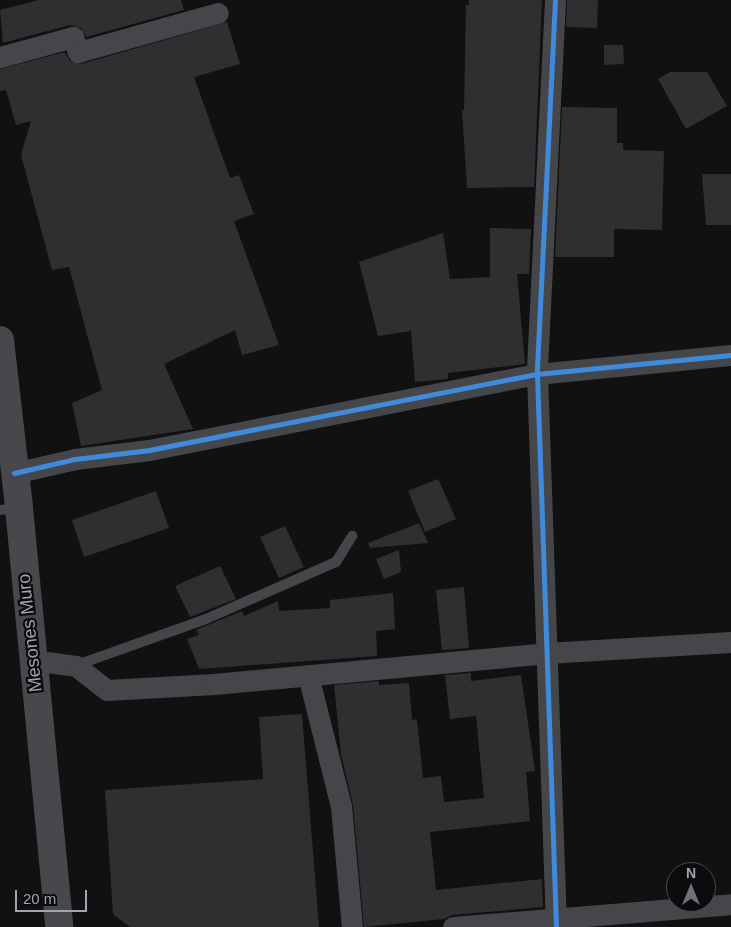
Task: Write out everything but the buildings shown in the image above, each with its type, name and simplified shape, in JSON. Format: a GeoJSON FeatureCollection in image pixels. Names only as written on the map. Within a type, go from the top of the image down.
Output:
{"type":"FeatureCollection","features":[{"type":"Feature","properties":{"kind":"highway","name":"Mesones Muro"},"geometry":{"type":"LineString","coordinates":[[0,340],[14,472],[10,509],[32,660],[58,927]]}},
{"type":"Feature","properties":{"kind":"street"},"geometry":{"type":"LineString","coordinates":[[555,0],[537,374],[555,922]]}},
{"type":"Feature","properties":{"kind":"street"},"geometry":{"type":"LineString","coordinates":[[0,57],[73,37],[78,52],[218,13]]}},
{"type":"Feature","properties":{"kind":"street"},"geometry":{"type":"LineString","coordinates":[[14,472],[75,459],[149,450],[537,374],[731,355]]}},
{"type":"Feature","properties":{"kind":"street"},"geometry":{"type":"LineString","coordinates":[[32,660],[76,666],[107,690],[308,675],[546,653],[731,642]]}},
{"type":"Feature","properties":{"kind":"street"},"geometry":{"type":"LineString","coordinates":[[308,675],[341,806],[352,927]]}},
{"type":"Feature","properties":{"kind":"street"},"geometry":{"type":"LineString","coordinates":[[453,927],[555,922],[731,904]]}},
{"type":"Feature","properties":{"kind":"lane"},"geometry":{"type":"LineString","coordinates":[[76,666],[206,619],[336,562],[352,536]]}},
{"type":"Feature","properties":{"kind":"cycle path"},"geometry":{"type":"LineString","coordinates":[[555,0],[537,374],[556,927]]}},
{"type":"Feature","properties":{"kind":"cycle path"},"geometry":{"type":"LineString","coordinates":[[14,473],[75,459],[149,450],[537,374],[731,355]]}}]}
